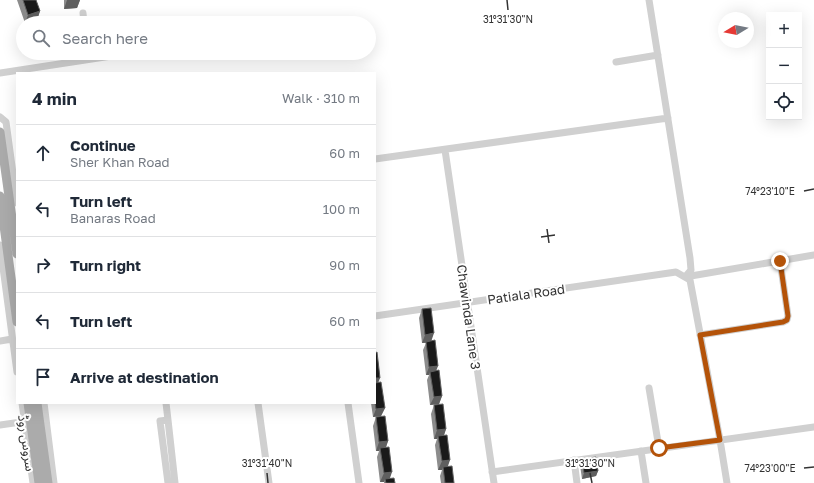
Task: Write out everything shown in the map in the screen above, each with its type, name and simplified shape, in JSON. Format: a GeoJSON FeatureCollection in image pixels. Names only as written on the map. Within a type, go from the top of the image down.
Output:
{"type":"FeatureCollection","features":[{"type":"Feature","properties":{"kind":"main road"},"geometry":{"type":"LineString","coordinates":[[0,132],[16,247]]}},
{"type":"Feature","properties":{"kind":"main road"},"geometry":{"type":"LineString","coordinates":[[0,196],[16,315]]}},
{"type":"Feature","properties":{"kind":"main road"},"geometry":{"type":"LineString","coordinates":[[28,404],[27,421],[39,483]]}},
{"type":"Feature","properties":{"kind":"main road"},"geometry":{"type":"LineString","coordinates":[[37,404],[48,483]]}},
{"type":"Feature","properties":{"kind":"street"},"geometry":{"type":"LineString","coordinates":[[649,0],[690,258],[691,270],[686,277]]}},
{"type":"Feature","properties":{"kind":"street"},"geometry":{"type":"LineString","coordinates":[[616,62],[658,55]]}},
{"type":"Feature","properties":{"kind":"street"},"geometry":{"type":"LineString","coordinates":[[0,73],[67,60]]}},
{"type":"Feature","properties":{"kind":"street"},"geometry":{"type":"LineString","coordinates":[[0,117],[6,122],[16,192]]}},
{"type":"Feature","properties":{"kind":"street"},"geometry":{"type":"LineString","coordinates":[[376,159],[668,118]]}},
{"type":"Feature","properties":{"kind":"street","name":"Chawinda Lane 3"},"geometry":{"type":"LineString","coordinates":[[445,150],[466,303],[494,483]]}},
{"type":"Feature","properties":{"kind":"street"},"geometry":{"type":"LineString","coordinates":[[0,244],[16,365]]}},
{"type":"Feature","properties":{"kind":"street"},"geometry":{"type":"LineString","coordinates":[[686,277],[814,256]]}},
{"type":"Feature","properties":{"kind":"street"},"geometry":{"type":"LineString","coordinates":[[700,335],[783,322],[787,320],[788,316],[780,261]]}},
{"type":"Feature","properties":{"kind":"street","name":"Patiala Road"},"geometry":{"type":"LineString","coordinates":[[376,316],[676,272],[686,277]]}},
{"type":"Feature","properties":{"kind":"street"},"geometry":{"type":"LineString","coordinates":[[686,277],[690,280],[727,483]]}},
{"type":"Feature","properties":{"kind":"street"},"geometry":{"type":"LineString","coordinates":[[0,341],[12,339]]}},
{"type":"Feature","properties":{"kind":"street"},"geometry":{"type":"LineString","coordinates":[[649,388],[659,448]]}},
{"type":"Feature","properties":{"kind":"street","name":"سروس روڈ"},"geometry":{"type":"LineString","coordinates":[[22,404],[27,421],[33,483]]}},
{"type":"Feature","properties":{"kind":"street"},"geometry":{"type":"LineString","coordinates":[[44,404],[54,483]]}},
{"type":"Feature","properties":{"kind":"street"},"geometry":{"type":"LineString","coordinates":[[166,404],[175,483]]}},
{"type":"Feature","properties":{"kind":"street"},"geometry":{"type":"LineString","coordinates":[[258,404],[269,483]]}},
{"type":"Feature","properties":{"kind":"street"},"geometry":{"type":"LineString","coordinates":[[348,404],[359,483]]}},
{"type":"Feature","properties":{"kind":"street"},"geometry":{"type":"LineString","coordinates":[[168,420],[160,421],[168,483]]}},
{"type":"Feature","properties":{"kind":"street"},"geometry":{"type":"LineString","coordinates":[[0,425],[27,421]]}},
{"type":"Feature","properties":{"kind":"street"},"geometry":{"type":"LineString","coordinates":[[492,472],[814,427]]}},
{"type":"Feature","properties":{"kind":"street"},"geometry":{"type":"LineString","coordinates":[[641,451],[646,483]]}},
{"type":"Feature","properties":{"kind":"street"},"geometry":{"type":"LineString","coordinates":[[574,460],[577,483]]}},
{"type":"Feature","properties":{"kind":"building"},"geometry":{"type":"Polygon","coordinates":[[[23,0],[36,0],[40,11],[28,15],[23,0]]]}},
{"type":"Feature","properties":{"kind":"building"},"geometry":{"type":"Polygon","coordinates":[[[431,308],[434,333],[425,335],[422,309],[431,308]]]}},
{"type":"Feature","properties":{"kind":"building"},"geometry":{"type":"Polygon","coordinates":[[[435,340],[438,366],[429,367],[426,342],[435,340]]]}},
{"type":"Feature","properties":{"kind":"building"},"geometry":{"type":"Polygon","coordinates":[[[377,352],[380,378],[376,378],[377,352]]]}},
{"type":"Feature","properties":{"kind":"building"},"geometry":{"type":"Polygon","coordinates":[[[439,370],[442,396],[434,397],[430,372],[439,370]]]}},
{"type":"Feature","properties":{"kind":"building"},"geometry":{"type":"Polygon","coordinates":[[[381,382],[385,408],[376,409],[376,383],[381,382]]]}},
{"type":"Feature","properties":{"kind":"building"},"geometry":{"type":"Polygon","coordinates":[[[443,404],[446,429],[437,430],[434,405],[443,404]]]}},
{"type":"Feature","properties":{"kind":"building"},"geometry":{"type":"Polygon","coordinates":[[[385,416],[388,441],[379,442],[376,417],[385,416]]]}},
{"type":"Feature","properties":{"kind":"building"},"geometry":{"type":"Polygon","coordinates":[[[447,435],[450,460],[442,461],[438,436],[447,435]]]}},
{"type":"Feature","properties":{"kind":"building"},"geometry":{"type":"Polygon","coordinates":[[[389,447],[392,472],[384,473],[380,448],[389,447]]]}},
{"type":"Feature","properties":{"kind":"building"},"geometry":{"type":"Polygon","coordinates":[[[596,457],[598,471],[584,473],[582,459],[596,457]]]}},
{"type":"Feature","properties":{"kind":"building"},"geometry":{"type":"Polygon","coordinates":[[[452,466],[454,483],[445,483],[443,467],[452,466]]]}},
{"type":"Feature","properties":{"kind":"building"},"geometry":{"type":"Polygon","coordinates":[[[394,478],[395,483],[386,483],[385,479],[394,478]]]}},
{"type":"Feature","properties":{"kind":"route"},"geometry":{"type":"LineString","coordinates":[[659,448],[720,440],[700,335],[783,322],[787,320],[788,316],[780,261]]}}]}
